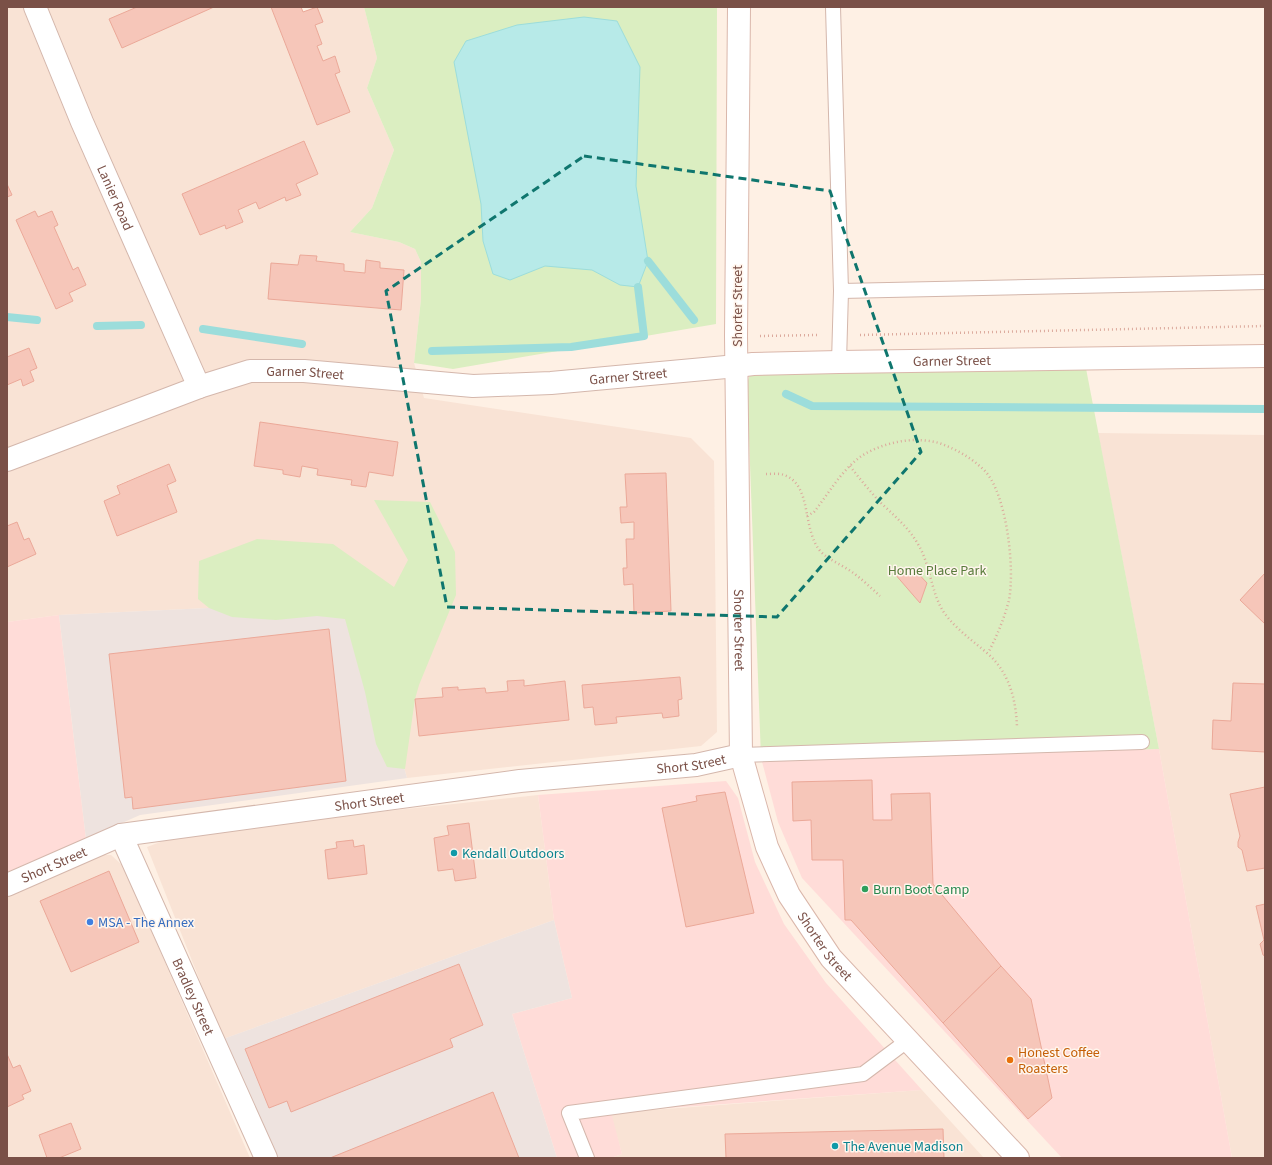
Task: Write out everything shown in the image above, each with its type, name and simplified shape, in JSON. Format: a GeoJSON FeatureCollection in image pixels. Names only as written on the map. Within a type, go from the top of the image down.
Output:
{"type":"FeatureCollection","features":[{"type":"Feature","properties":{"kind":"street","name":"Lanier Road"},"geometry":{"type":"LineString","coordinates":[[35,7],[86,129],[199,387]]}},
{"type":"Feature","properties":{"kind":"street","name":"Shorter Street"},"geometry":{"type":"LineString","coordinates":[[739,7],[736,328],[741,755],[767,847],[789,895],[831,958],[1018,1158]]}},
{"type":"Feature","properties":{"kind":"street","name":"Garner Street"},"geometry":{"type":"LineString","coordinates":[[7,460],[199,387],[250,371],[304,371],[473,386],[550,384],[753,364],[1265,356]]}},
{"type":"Feature","properties":{"kind":"street","name":"Short Street"},"geometry":{"type":"LineString","coordinates":[[7,885],[121,835],[520,781],[696,765],[741,755]]}},
{"type":"Feature","properties":{"kind":"street","name":"Bradley Street"},"geometry":{"type":"LineString","coordinates":[[121,835],[266,1158]]}},
{"type":"Feature","properties":{"kind":"lane"},"geometry":{"type":"LineString","coordinates":[[833,7],[841,291],[839,362]]}},
{"type":"Feature","properties":{"kind":"lane"},"geometry":{"type":"LineString","coordinates":[[841,291],[1265,282]]}},
{"type":"Feature","properties":{"kind":"lane"},"geometry":{"type":"LineString","coordinates":[[741,755],[1142,742]]}},
{"type":"Feature","properties":{"kind":"lane"},"geometry":{"type":"LineString","coordinates":[[587,1158],[569,1113],[863,1074],[907,1041]]}},
{"type":"Feature","properties":{"kind":"path"},"geometry":{"type":"LineString","coordinates":[[807,516],[814,512],[850,466],[863,455],[883,446],[905,440],[928,440],[952,447],[971,459],[986,472],[996,491],[1003,512],[1009,550],[1011,577],[1009,599],[1004,619],[988,653]]}},
{"type":"Feature","properties":{"kind":"path"},"geometry":{"type":"LineString","coordinates":[[850,466],[880,501],[911,532],[920,548],[935,593],[944,613],[958,629],[988,653],[1002,670],[1010,685],[1016,709],[1019,747]]}},
{"type":"Feature","properties":{"kind":"path"},"geometry":{"type":"LineString","coordinates":[[766,474],[783,475],[794,480],[801,490],[809,530],[815,544],[823,553],[861,579],[880,596]]}},
{"type":"Feature","properties":{"kind":"highlighted area"},"geometry":{"type":"Polygon","coordinates":[[[584,156],[830,191],[921,452],[777,617],[447,607],[386,291],[584,156]]]}},
{"type":"Feature","properties":{"kind":"shaded area"},"geometry":{"type":"Polygon","coordinates":[[[7,7],[136,7],[110,19],[122,48],[214,7],[271,7],[317,125],[350,112],[335,74],[340,71],[335,56],[323,61],[317,46],[322,43],[315,25],[322,22],[317,7],[364,7],[377,58],[367,88],[394,150],[372,208],[350,232],[399,242],[415,249],[421,262],[421,299],[414,363],[424,398],[691,438],[714,461],[717,732],[701,746],[407,778],[358,601],[59,615],[7,622],[7,567],[36,554],[29,538],[24,540],[17,522],[7,526],[7,385],[21,379],[23,386],[34,381],[30,371],[37,368],[29,348],[7,357],[7,197],[12,195],[7,184],[7,7]],[[304,141],[182,194],[200,235],[225,225],[227,229],[243,222],[238,210],[256,202],[259,209],[285,197],[286,200],[301,195],[296,184],[318,174],[304,141]],[[35,211],[16,220],[56,309],[73,301],[69,293],[86,285],[78,268],[73,270],[54,227],[58,225],[52,211],[38,217],[35,211]],[[300,255],[298,265],[268,298],[401,310],[404,270],[380,268],[380,262],[366,261],[365,273],[344,271],[344,264],[316,261],[316,256],[300,255]],[[260,422],[254,466],[283,470],[283,474],[300,477],[302,466],[318,469],[318,475],[352,480],[351,485],[366,487],[369,472],[393,476],[398,442],[260,422]],[[169,464],[117,485],[120,494],[104,501],[118,536],[177,512],[167,485],[176,481],[169,464]],[[666,473],[626,474],[627,507],[620,507],[621,523],[634,522],[634,539],[627,539],[627,568],[623,568],[624,585],[633,584],[634,612],[671,611],[666,473]],[[680,677],[582,685],[584,708],[593,707],[595,725],[617,723],[616,717],[662,713],[663,718],[679,716],[678,700],[682,699],[680,677]],[[523,680],[508,681],[508,691],[486,693],[485,688],[458,690],[458,687],[442,688],[443,697],[415,699],[419,736],[569,720],[565,681],[524,686],[523,680]]]}},
{"type":"Feature","properties":{"kind":"shaded area"},"geometry":{"type":"Polygon","coordinates":[[[1098,433],[1265,435],[1265,1158],[1232,1158],[1159,749],[1098,433]]]}},
{"type":"Feature","properties":{"kind":"shaded area"},"geometry":{"type":"Polygon","coordinates":[[[358,601],[407,778],[140,815],[86,839],[59,615],[358,601]]]}},
{"type":"Feature","properties":{"kind":"shaded area"},"geometry":{"type":"Polygon","coordinates":[[[59,615],[86,839],[7,872],[7,622],[59,615]]]}},
{"type":"Feature","properties":{"kind":"shaded area"},"geometry":{"type":"Polygon","coordinates":[[[1159,749],[1232,1158],[1062,1158],[802,878],[778,822],[761,758],[1159,749]]]}},
{"type":"Feature","properties":{"kind":"shaded area"},"geometry":{"type":"Polygon","coordinates":[[[726,781],[738,798],[755,862],[784,924],[826,983],[922,1090],[611,1112],[622,1154],[611,1158],[557,1158],[512,1014],[572,998],[554,920],[538,795],[726,781]]]}},
{"type":"Feature","properties":{"kind":"shaded area"},"geometry":{"type":"Polygon","coordinates":[[[538,795],[554,920],[223,1039],[147,847],[163,841],[312,819],[538,795]]]}},
{"type":"Feature","properties":{"kind":"shaded area"},"geometry":{"type":"Polygon","coordinates":[[[101,855],[111,855],[123,866],[250,1158],[7,1158],[7,896],[101,855]]]}},
{"type":"Feature","properties":{"kind":"shaded area"},"geometry":{"type":"Polygon","coordinates":[[[554,920],[572,998],[512,1014],[557,1158],[278,1158],[223,1039],[554,920]]]}},
{"type":"Feature","properties":{"kind":"shaded area"},"geometry":{"type":"Polygon","coordinates":[[[922,1090],[984,1158],[611,1158],[622,1154],[610,1113],[922,1090]]]}},
{"type":"Feature","properties":{"kind":"green space"},"geometry":{"type":"Polygon","coordinates":[[[364,7],[717,7],[716,324],[453,369],[414,363],[421,299],[421,262],[415,249],[399,242],[350,232],[372,208],[394,150],[367,88],[377,58],[364,7]]]}},
{"type":"Feature","properties":{"kind":"green space","name":"Home Place Park"},"geometry":{"type":"Polygon","coordinates":[[[1084,358],[1159,749],[761,758],[747,384],[753,364],[1084,358]]]}},
{"type":"Feature","properties":{"kind":"green space"},"geometry":{"type":"Polygon","coordinates":[[[374,500],[430,502],[455,552],[456,595],[419,685],[415,699],[405,769],[387,767],[376,744],[365,692],[345,619],[317,616],[276,620],[232,617],[209,608],[198,599],[199,561],[257,539],[333,544],[394,587],[408,560],[374,500]]]}},
{"type":"Feature","properties":{"kind":"water"},"geometry":{"type":"Polygon","coordinates":[[[584,17],[617,21],[640,67],[636,186],[648,261],[638,287],[620,285],[592,270],[545,266],[510,280],[493,274],[483,241],[481,204],[454,62],[466,41],[517,25],[584,17]]]}},
{"type":"Feature","properties":{"kind":"building"},"geometry":{"type":"Polygon","coordinates":[[[137,7],[214,7],[122,48],[109,19],[137,7]]]}},
{"type":"Feature","properties":{"kind":"building"},"geometry":{"type":"Polygon","coordinates":[[[271,7],[301,7],[303,12],[317,7],[323,22],[315,25],[322,44],[317,46],[323,61],[335,56],[340,72],[335,74],[350,112],[317,125],[271,7]]]}},
{"type":"Feature","properties":{"kind":"building"},"geometry":{"type":"Polygon","coordinates":[[[304,141],[318,174],[296,184],[301,195],[286,201],[285,197],[259,209],[256,202],[238,210],[243,222],[226,229],[225,225],[200,235],[182,194],[304,141]]]}},
{"type":"Feature","properties":{"kind":"building"},"geometry":{"type":"Polygon","coordinates":[[[7,184],[12,195],[7,197],[7,184]]]}},
{"type":"Feature","properties":{"kind":"building"},"geometry":{"type":"Polygon","coordinates":[[[35,211],[38,217],[52,211],[58,225],[54,227],[73,270],[78,267],[86,285],[69,293],[73,301],[56,309],[16,220],[35,211]]]}},
{"type":"Feature","properties":{"kind":"building"},"geometry":{"type":"Polygon","coordinates":[[[300,255],[317,256],[316,261],[344,264],[344,271],[365,273],[366,260],[380,262],[380,268],[404,270],[401,310],[268,299],[271,263],[298,265],[300,255]]]}},
{"type":"Feature","properties":{"kind":"building"},"geometry":{"type":"Polygon","coordinates":[[[29,348],[37,368],[30,371],[34,381],[23,386],[21,379],[7,385],[7,357],[29,348]]]}},
{"type":"Feature","properties":{"kind":"building"},"geometry":{"type":"Polygon","coordinates":[[[260,422],[398,442],[393,476],[369,472],[366,487],[351,485],[352,480],[317,475],[318,469],[302,466],[300,477],[283,474],[283,470],[254,466],[260,422]]]}},
{"type":"Feature","properties":{"kind":"building"},"geometry":{"type":"Polygon","coordinates":[[[169,464],[176,481],[167,485],[177,512],[117,536],[104,501],[120,494],[117,486],[169,464]]]}},
{"type":"Feature","properties":{"kind":"building"},"geometry":{"type":"Polygon","coordinates":[[[666,473],[671,611],[634,613],[633,584],[624,585],[623,568],[627,568],[626,539],[634,539],[634,522],[621,523],[620,507],[627,507],[625,474],[666,473]]]}},
{"type":"Feature","properties":{"kind":"building"},"geometry":{"type":"Polygon","coordinates":[[[17,522],[24,540],[29,538],[36,554],[7,567],[7,526],[17,522]]]}},
{"type":"Feature","properties":{"kind":"building"},"geometry":{"type":"Polygon","coordinates":[[[914,569],[927,583],[920,603],[894,573],[914,569]]]}},
{"type":"Feature","properties":{"kind":"building"},"geometry":{"type":"Polygon","coordinates":[[[1265,573],[1265,624],[1240,600],[1265,573]]]}},
{"type":"Feature","properties":{"kind":"building"},"geometry":{"type":"Polygon","coordinates":[[[329,629],[346,781],[133,809],[132,797],[125,798],[109,654],[329,629]]]}},
{"type":"Feature","properties":{"kind":"building"},"geometry":{"type":"Polygon","coordinates":[[[680,677],[682,699],[678,700],[679,716],[663,718],[662,713],[616,717],[617,723],[595,725],[593,707],[584,708],[582,685],[680,677]]]}},
{"type":"Feature","properties":{"kind":"building"},"geometry":{"type":"Polygon","coordinates":[[[524,680],[524,686],[565,681],[569,720],[419,736],[415,699],[443,697],[442,688],[458,687],[458,690],[485,688],[486,693],[508,691],[507,681],[524,680]]]}},
{"type":"Feature","properties":{"kind":"building"},"geometry":{"type":"Polygon","coordinates":[[[1233,683],[1265,684],[1265,752],[1212,749],[1213,720],[1231,721],[1233,683]]]}},
{"type":"Feature","properties":{"kind":"building"},"geometry":{"type":"Polygon","coordinates":[[[872,780],[873,820],[892,820],[891,794],[930,793],[933,884],[1001,966],[943,1023],[851,920],[845,920],[843,860],[812,860],[811,820],[793,821],[792,782],[872,780]]]}},
{"type":"Feature","properties":{"kind":"building"},"geometry":{"type":"Polygon","coordinates":[[[1265,787],[1265,868],[1247,871],[1242,850],[1238,847],[1240,836],[1230,794],[1265,787]]]}},
{"type":"Feature","properties":{"kind":"building"},"geometry":{"type":"Polygon","coordinates":[[[725,792],[754,913],[686,927],[662,808],[697,801],[696,796],[725,792]]]}},
{"type":"Feature","properties":{"kind":"building","name":"Kendall Outdoors"},"geometry":{"type":"Polygon","coordinates":[[[469,823],[476,878],[455,881],[453,869],[438,871],[434,838],[449,835],[447,826],[469,823]]]}},
{"type":"Feature","properties":{"kind":"building"},"geometry":{"type":"Polygon","coordinates":[[[353,840],[354,847],[364,845],[367,874],[328,879],[325,850],[337,848],[336,842],[353,840]]]}},
{"type":"Feature","properties":{"kind":"building","name":"MSA - The Annex"},"geometry":{"type":"Polygon","coordinates":[[[109,871],[139,942],[71,972],[40,901],[109,871]]]}},
{"type":"Feature","properties":{"kind":"building"},"geometry":{"type":"Polygon","coordinates":[[[1265,904],[1265,956],[1263,955],[1260,944],[1264,940],[1256,906],[1265,904]]]}},
{"type":"Feature","properties":{"kind":"building"},"geometry":{"type":"Polygon","coordinates":[[[459,964],[483,1025],[450,1039],[453,1047],[291,1112],[287,1101],[269,1108],[245,1049],[459,964]]]}},
{"type":"Feature","properties":{"kind":"building","name":"Honest Coffee Roasters"},"geometry":{"type":"Polygon","coordinates":[[[1001,966],[1031,999],[1052,1098],[1028,1119],[943,1023],[1001,966]]]}},
{"type":"Feature","properties":{"kind":"building"},"geometry":{"type":"Polygon","coordinates":[[[7,1054],[13,1068],[20,1065],[31,1091],[22,1095],[24,1099],[7,1107],[7,1054]]]}},
{"type":"Feature","properties":{"kind":"building"},"geometry":{"type":"Polygon","coordinates":[[[493,1092],[519,1158],[330,1158],[493,1092]]]}},
{"type":"Feature","properties":{"kind":"building"},"geometry":{"type":"Polygon","coordinates":[[[71,1123],[81,1149],[59,1158],[47,1158],[39,1135],[71,1123]]]}},
{"type":"Feature","properties":{"kind":"building","name":"The Avenue Madison"},"geometry":{"type":"Polygon","coordinates":[[[943,1129],[944,1158],[726,1158],[725,1134],[943,1129]]]}},
{"type":"Feature","properties":{"kind":"waterway"},"geometry":{"type":"LineString","coordinates":[[648,261],[694,320]]}},
{"type":"Feature","properties":{"kind":"waterway"},"geometry":{"type":"LineString","coordinates":[[432,351],[571,347],[644,336],[638,287]]}},
{"type":"Feature","properties":{"kind":"waterway"},"geometry":{"type":"LineString","coordinates":[[7,317],[37,320]]}},
{"type":"Feature","properties":{"kind":"waterway"},"geometry":{"type":"LineString","coordinates":[[97,326],[141,325]]}},
{"type":"Feature","properties":{"kind":"waterway"},"geometry":{"type":"LineString","coordinates":[[203,329],[302,344]]}},
{"type":"Feature","properties":{"kind":"waterway"},"geometry":{"type":"LineString","coordinates":[[786,394],[812,406],[1265,409]]}},
{"type":"Feature","properties":{"kind":"place","name":"Kendall Outdoors"},"geometry":{"type":"Point","coordinates":[454,853]}},
{"type":"Feature","properties":{"kind":"place","name":"Burn Boot Camp"},"geometry":{"type":"Point","coordinates":[865,889]}},
{"type":"Feature","properties":{"kind":"place","name":"MSA - The Annex"},"geometry":{"type":"Point","coordinates":[90,922]}},
{"type":"Feature","properties":{"kind":"place","name":"Honest Coffee Roasters"},"geometry":{"type":"Point","coordinates":[1010,1060]}},
{"type":"Feature","properties":{"kind":"place","name":"The Avenue Madison"},"geometry":{"type":"Point","coordinates":[835,1146]}}]}
